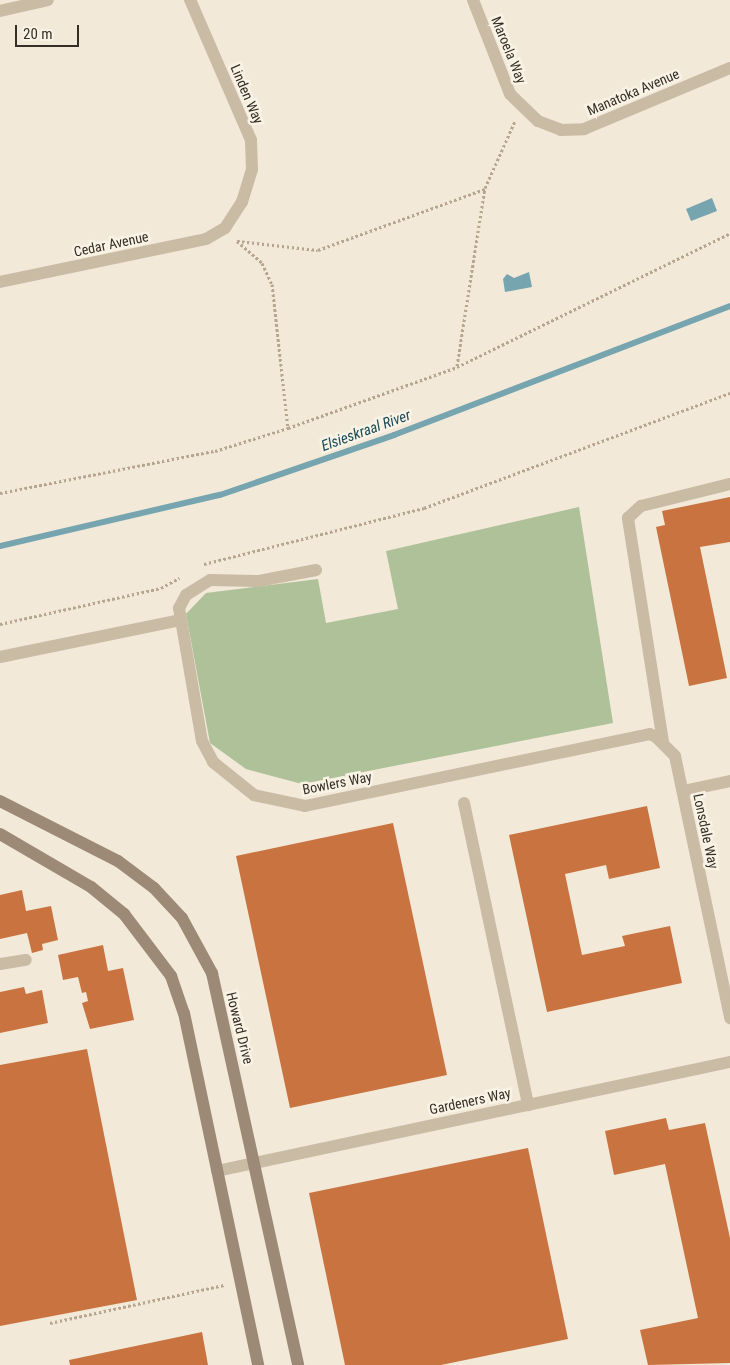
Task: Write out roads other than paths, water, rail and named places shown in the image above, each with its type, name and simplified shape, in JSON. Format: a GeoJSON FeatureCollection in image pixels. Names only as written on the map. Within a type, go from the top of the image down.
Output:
{"type":"FeatureCollection","features":[{"type":"Feature","properties":{"kind":"street"},"geometry":{"type":"LineString","coordinates":[[0,11],[48,0]]}},
{"type":"Feature","properties":{"kind":"street","name":"Linden Way"},"geometry":{"type":"LineString","coordinates":[[190,0],[251,140],[252,170],[242,202],[225,228]]}},
{"type":"Feature","properties":{"kind":"street","name":"Maroela Way"},"geometry":{"type":"LineString","coordinates":[[473,0],[510,94],[521,108]]}},
{"type":"Feature","properties":{"kind":"street","name":"Manatoka Avenue"},"geometry":{"type":"LineString","coordinates":[[521,108],[561,130],[584,129],[730,68]]}},
{"type":"Feature","properties":{"kind":"street","name":"Cedar Avenue"},"geometry":{"type":"LineString","coordinates":[[0,282],[206,239],[225,228]]}},
{"type":"Feature","properties":{"kind":"street"},"geometry":{"type":"LineString","coordinates":[[663,742],[628,518],[641,506],[730,484]]}},
{"type":"Feature","properties":{"kind":"street","name":"Bowlers Way"},"geometry":{"type":"LineString","coordinates":[[316,570],[259,581],[210,580],[197,584],[179,608],[202,742],[229,779],[278,804],[304,806],[650,734],[663,742]]}},
{"type":"Feature","properties":{"kind":"street"},"geometry":{"type":"LineString","coordinates":[[0,657],[181,620]]}},
{"type":"Feature","properties":{"kind":"street","name":"Lonsdale Way"},"geometry":{"type":"LineString","coordinates":[[663,742],[675,756],[730,1018]]}},
{"type":"Feature","properties":{"kind":"street"},"geometry":{"type":"LineString","coordinates":[[683,791],[730,782]]}},
{"type":"Feature","properties":{"kind":"street","name":"Howard Drive"},"geometry":{"type":"LineString","coordinates":[[0,801],[118,861],[154,888],[182,918],[212,973],[256,1162],[298,1365]]}},
{"type":"Feature","properties":{"kind":"street"},"geometry":{"type":"LineString","coordinates":[[464,803],[528,1104]]}},
{"type":"Feature","properties":{"kind":"street"},"geometry":{"type":"LineString","coordinates":[[0,834],[91,887],[124,914],[155,952],[184,1013],[258,1365]]}},
{"type":"Feature","properties":{"kind":"street"},"geometry":{"type":"LineString","coordinates":[[0,964],[26,960]]}},
{"type":"Feature","properties":{"kind":"street","name":"Gardeners Way"},"geometry":{"type":"LineString","coordinates":[[217,1171],[730,1062]]}},
{"type":"Feature","properties":{"kind":"water"},"geometry":{"type":"Polygon","coordinates":[[[712,198],[717,211],[691,221],[686,209],[712,198]]]}},
{"type":"Feature","properties":{"kind":"water"},"geometry":{"type":"Polygon","coordinates":[[[529,272],[532,287],[505,292],[503,279],[507,274],[514,278],[529,272]]]}},
{"type":"Feature","properties":{"kind":"waterway","name":"Elsieskraal River"},"geometry":{"type":"LineString","coordinates":[[0,546],[220,495],[394,435],[730,306]]}}]}
